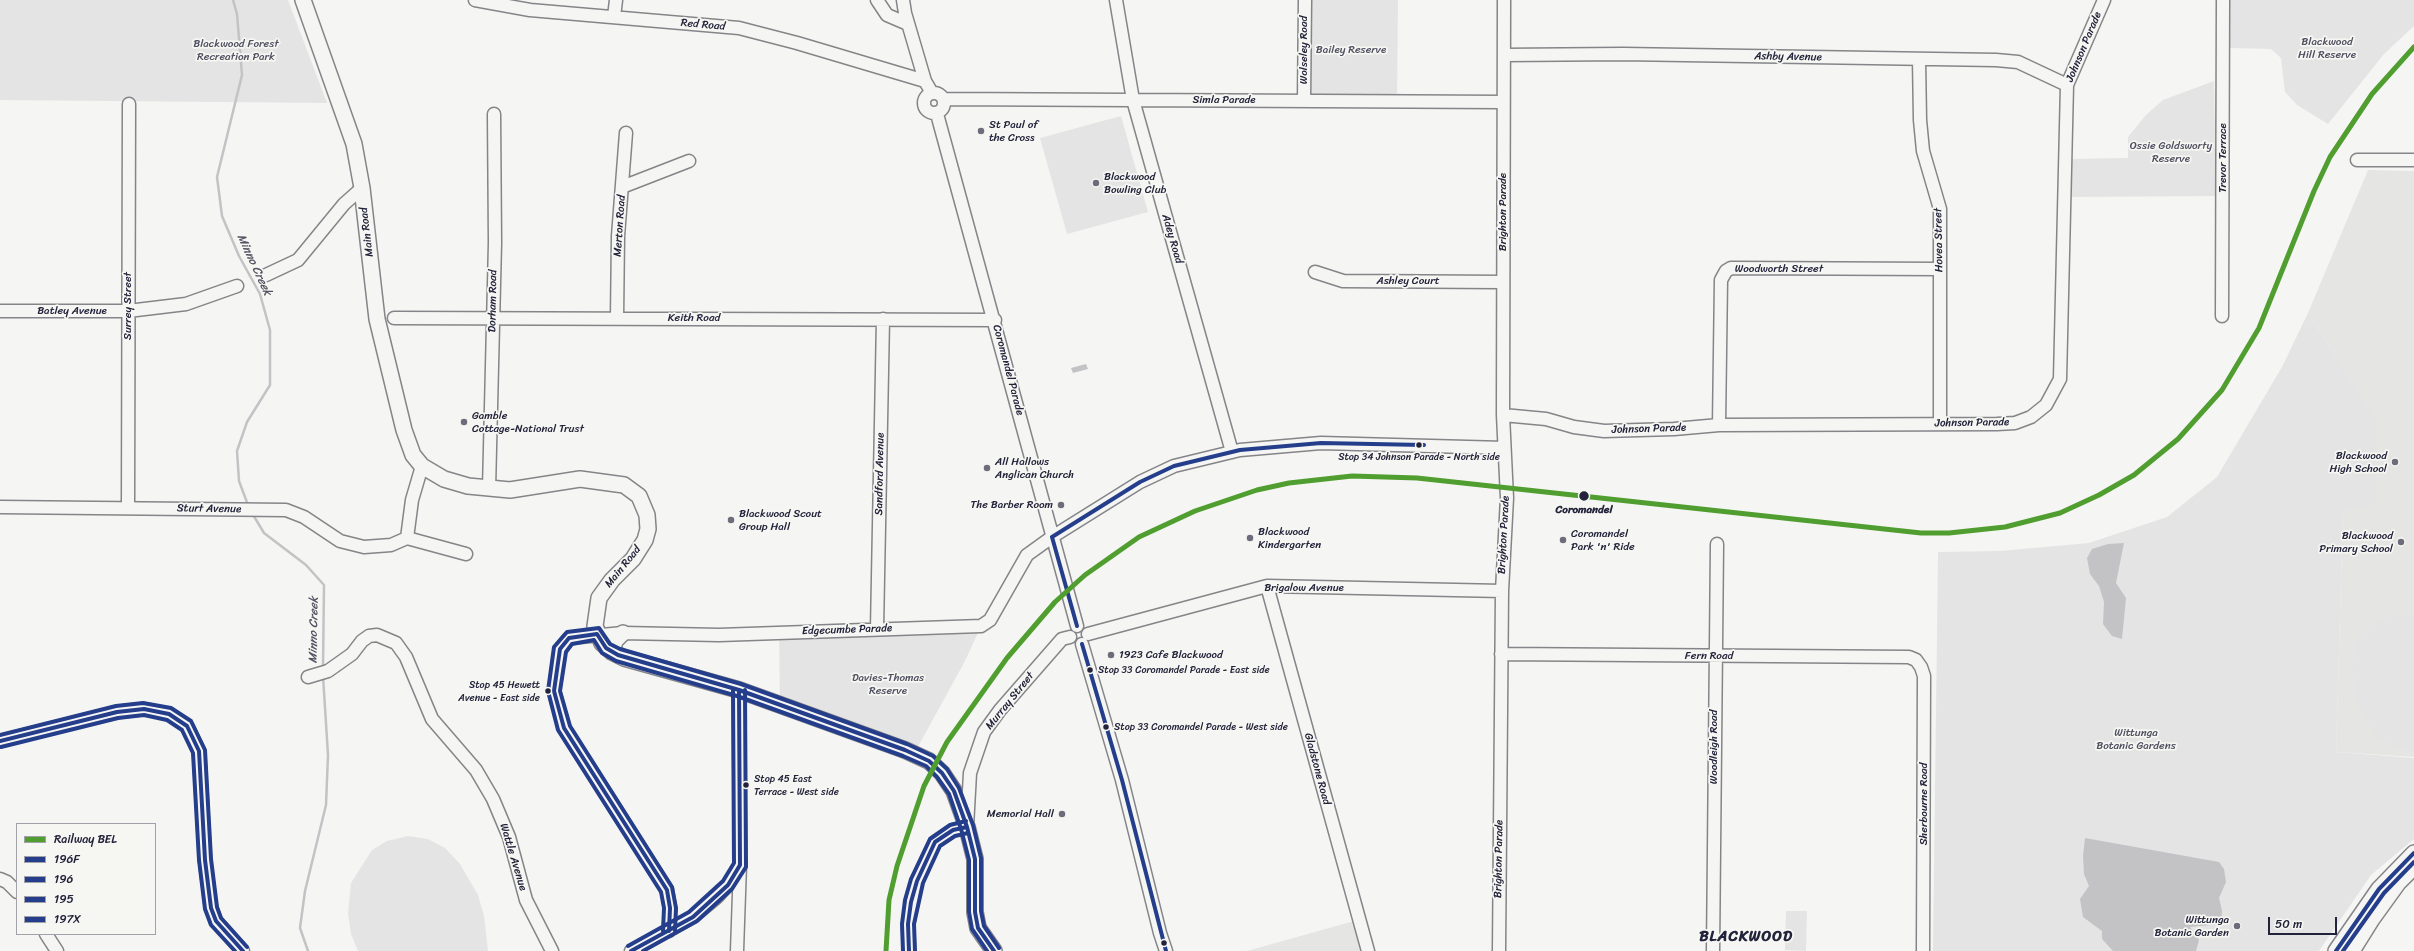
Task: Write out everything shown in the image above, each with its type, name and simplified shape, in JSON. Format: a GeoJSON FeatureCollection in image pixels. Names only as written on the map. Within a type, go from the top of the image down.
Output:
{"type":"FeatureCollection","features":[{"type":"Feature","properties":{"kind":"main road","name":"Main Road"},"geometry":{"type":"LineString","coordinates":[[303,0],[354,144],[362,188],[377,319],[404,430],[413,455],[422,466],[444,479],[468,486],[510,490],[580,479],[624,485],[639,496],[647,515],[648,529],[645,540],[633,559],[612,580],[599,598],[595,626],[597,634]]}},
{"type":"Feature","properties":{"kind":"main road"},"geometry":{"type":"LineString","coordinates":[[612,652],[615,641],[623,633]]}},
{"type":"Feature","properties":{"kind":"main road"},"geometry":{"type":"LineString","coordinates":[[597,634],[602,643],[612,652],[739,690],[906,750],[929,761],[942,772],[954,791],[967,826],[974,859],[978,928],[994,951]]}},
{"type":"Feature","properties":{"kind":"main road"},"geometry":{"type":"LineString","coordinates":[[2336,951],[2379,889],[2414,853]]}},
{"type":"Feature","properties":{"kind":"main road"},"geometry":{"type":"LineString","coordinates":[[2352,951],[2390,895],[2414,867]]}},
{"type":"Feature","properties":{"kind":"street","name":"Red Road"},"geometry":{"type":"LineString","coordinates":[[475,0],[530,10],[739,28],[797,42],[925,81]]}},
{"type":"Feature","properties":{"kind":"street"},"geometry":{"type":"LineString","coordinates":[[614,18],[616,0]]}},
{"type":"Feature","properties":{"kind":"street"},"geometry":{"type":"LineString","coordinates":[[877,0],[887,15],[903,19]]}},
{"type":"Feature","properties":{"kind":"street"},"geometry":{"type":"LineString","coordinates":[[903,0],[903,19],[925,81],[932,93]]}},
{"type":"Feature","properties":{"kind":"street","name":"Adey Road"},"geometry":{"type":"LineString","coordinates":[[1116,0],[1133,100],[1232,452]]}},
{"type":"Feature","properties":{"kind":"street","name":"Wolseley Road"},"geometry":{"type":"LineString","coordinates":[[1304,101],[1305,0]]}},
{"type":"Feature","properties":{"kind":"street","name":"Brighton Parade"},"geometry":{"type":"LineString","coordinates":[[1499,951],[1501,654],[1506,498],[1503,414],[1504,0]]}},
{"type":"Feature","properties":{"kind":"street","name":"Johnson Parade"},"geometry":{"type":"LineString","coordinates":[[1503,414],[1546,419],[1574,427],[1604,431],[1674,429],[1719,425],[1997,424],[2015,423],[2026,419],[2046,405],[2060,379],[2067,85],[2104,0]]}},
{"type":"Feature","properties":{"kind":"street","name":"Trevor Terrace"},"geometry":{"type":"LineString","coordinates":[[2222,316],[2223,0]]}},
{"type":"Feature","properties":{"kind":"street","name":"Ashby Avenue"},"geometry":{"type":"LineString","coordinates":[[1504,55],[1623,54],[1996,60],[2018,62],[2067,85]]}},
{"type":"Feature","properties":{"kind":"street","name":"Hovea Street"},"geometry":{"type":"LineString","coordinates":[[1919,59],[1920,120],[1923,151],[1940,209],[1940,424]]}},
{"type":"Feature","properties":{"kind":"street"},"geometry":{"type":"LineString","coordinates":[[932,93],[939,94],[944,99],[944,108],[937,114],[930,113],[925,108],[926,97],[932,93]]}},
{"type":"Feature","properties":{"kind":"street","name":"Simla Parade"},"geometry":{"type":"LineString","coordinates":[[944,99],[1503,102]]}},
{"type":"Feature","properties":{"kind":"street","name":"Surrey Street"},"geometry":{"type":"LineString","coordinates":[[128,507],[129,104]]}},
{"type":"Feature","properties":{"kind":"street","name":"Dorham Road"},"geometry":{"type":"LineString","coordinates":[[489,489],[493,318],[494,114]]}},
{"type":"Feature","properties":{"kind":"street","name":"Coromandel Parade"},"geometry":{"type":"LineString","coordinates":[[937,114],[1077,626]]}},
{"type":"Feature","properties":{"kind":"street","name":"Merton Road"},"geometry":{"type":"LineString","coordinates":[[617,318],[618,236],[626,133]]}},
{"type":"Feature","properties":{"kind":"street"},"geometry":{"type":"LineString","coordinates":[[2357,160],[2414,160]]}},
{"type":"Feature","properties":{"kind":"street"},"geometry":{"type":"LineString","coordinates":[[622,187],[689,161]]}},
{"type":"Feature","properties":{"kind":"street"},"geometry":{"type":"LineString","coordinates":[[266,275],[298,260],[344,204],[362,188]]}},
{"type":"Feature","properties":{"kind":"street","name":"Woodworth Street"},"geometry":{"type":"LineString","coordinates":[[1719,425],[1721,280],[1726,271],[1731,268],[1940,269]]}},
{"type":"Feature","properties":{"kind":"street","name":"Ashley Court"},"geometry":{"type":"LineString","coordinates":[[1316,272],[1343,281],[1503,282]]}},
{"type":"Feature","properties":{"kind":"street","name":"Batley Avenue"},"geometry":{"type":"LineString","coordinates":[[0,311],[128,311],[186,304],[238,286]]}},
{"type":"Feature","properties":{"kind":"street","name":"Keith Road"},"geometry":{"type":"LineString","coordinates":[[394,318],[994,320]]}},
{"type":"Feature","properties":{"kind":"street","name":"Sandford Avenue"},"geometry":{"type":"LineString","coordinates":[[877,629],[883,319]]}},
{"type":"Feature","properties":{"kind":"street"},"geometry":{"type":"LineString","coordinates":[[1052,537],[1140,482],[1174,466],[1232,452],[1321,443],[1504,448]]}},
{"type":"Feature","properties":{"kind":"street"},"geometry":{"type":"LineString","coordinates":[[422,466],[412,500],[407,538],[466,554]]}},
{"type":"Feature","properties":{"kind":"street","name":"Sturt Avenue"},"geometry":{"type":"LineString","coordinates":[[0,507],[128,507],[286,510],[304,517],[340,541],[364,547],[391,545],[407,538]]}},
{"type":"Feature","properties":{"kind":"street","name":"Edgecumbe Parade"},"geometry":{"type":"LineString","coordinates":[[669,931],[670,908],[667,890],[564,728],[554,691],[560,649],[569,638],[597,634],[623,633],[719,635],[981,626],[990,620],[1027,555],[1052,537]]}},
{"type":"Feature","properties":{"kind":"street","name":"Woodleigh Road"},"geometry":{"type":"LineString","coordinates":[[1713,951],[1714,656],[1717,544]]}},
{"type":"Feature","properties":{"kind":"street","name":"Brigalow Avenue"},"geometry":{"type":"LineString","coordinates":[[1085,639],[1267,586],[1502,592]]}},
{"type":"Feature","properties":{"kind":"street","name":"Gladstone Road"},"geometry":{"type":"LineString","coordinates":[[1267,586],[1368,951]]}},
{"type":"Feature","properties":{"kind":"street"},"geometry":{"type":"LineString","coordinates":[[1085,639],[1074,643],[1070,637],[1072,630],[1077,626],[1084,628],[1085,639],[1160,934],[1166,951]]}},
{"type":"Feature","properties":{"kind":"street","name":"Wattle Avenue"},"geometry":{"type":"LineString","coordinates":[[318,674],[352,654],[362,641],[369,636],[377,635],[396,643],[406,657],[432,719],[476,770],[493,799],[509,837],[526,900],[552,951]]}},
{"type":"Feature","properties":{"kind":"street","name":"Murray Street"},"geometry":{"type":"LineString","coordinates":[[967,826],[970,773],[984,732],[1000,710],[1062,639],[1070,637]]}},
{"type":"Feature","properties":{"kind":"street","name":"Fern Road"},"geometry":{"type":"LineString","coordinates":[[1501,654],[1909,657],[1916,660]]}},
{"type":"Feature","properties":{"kind":"street","name":"Sherbourne Road"},"geometry":{"type":"LineString","coordinates":[[1916,660],[1921,667],[1924,676],[1923,951]]}},
{"type":"Feature","properties":{"kind":"street"},"geometry":{"type":"LineString","coordinates":[[737,951],[740,865],[739,690]]}},
{"type":"Feature","properties":{"kind":"street"},"geometry":{"type":"LineString","coordinates":[[0,741],[117,712],[144,709],[169,714],[187,726],[198,751],[205,860],[211,908],[216,921],[242,951]]}},
{"type":"Feature","properties":{"kind":"street"},"geometry":{"type":"LineString","coordinates":[[909,951],[908,924],[911,902],[917,881],[935,842],[953,830],[967,826]]}},
{"type":"Feature","properties":{"kind":"street"},"geometry":{"type":"LineString","coordinates":[[631,951],[693,917],[717,897],[728,885],[740,865]]}},
{"type":"Feature","properties":{"kind":"street"},"geometry":{"type":"LineString","coordinates":[[0,879],[7,882],[16,891]]}},
{"type":"Feature","properties":{"kind":"street"},"geometry":{"type":"LineString","coordinates":[[47,935],[57,951]]}},
{"type":"Feature","properties":{"kind":"shaded area","name":"Blackwood High School"},"geometry":{"type":"Polygon","coordinates":[[[2368,170],[2414,171],[2414,757],[2336,752],[2343,510],[2376,420],[2308,313],[2368,170]]]}},
{"type":"Feature","properties":{"kind":"shaded area"},"geometry":{"type":"Polygon","coordinates":[[[1086,364],[1088,369],[1073,373],[1071,368],[1086,364]]]}},
{"type":"Feature","properties":{"kind":"shaded area"},"geometry":{"type":"Polygon","coordinates":[[[2124,543],[2116,583],[2126,598],[2122,639],[2112,636],[2103,624],[2104,602],[2099,586],[2090,574],[2087,558],[2092,549],[2108,544],[2124,543]]]}},
{"type":"Feature","properties":{"kind":"shaded area"},"geometry":{"type":"Polygon","coordinates":[[[2085,838],[2219,862],[2224,869],[2226,882],[2219,898],[2222,911],[2221,924],[2190,927],[2199,940],[2196,951],[2113,951],[2102,939],[2102,931],[2083,917],[2080,899],[2089,886],[2084,874],[2083,856],[2085,838]]]}},
{"type":"Feature","properties":{"kind":"shaded area"},"geometry":{"type":"Polygon","coordinates":[[[1354,921],[1362,951],[1247,951],[1354,921]]]}},
{"type":"Feature","properties":{"kind":"green space","name":"Blackwood Forest Recreation Park"},"geometry":{"type":"Polygon","coordinates":[[[0,0],[288,0],[327,103],[0,100],[0,0]]]}},
{"type":"Feature","properties":{"kind":"green space","name":"Bailey Reserve"},"geometry":{"type":"Polygon","coordinates":[[[1305,0],[1398,0],[1397,101],[1304,101],[1305,0]]]}},
{"type":"Feature","properties":{"kind":"green space","name":"Blackwood Hill Reserve"},"geometry":{"type":"Polygon","coordinates":[[[2229,0],[2414,0],[2414,26],[2384,54],[2328,124],[2297,105],[2285,92],[2281,58],[2271,49],[2230,48],[2229,0]]]}},
{"type":"Feature","properties":{"kind":"green space","name":"Ossie Goldsworty Reserve"},"geometry":{"type":"Polygon","coordinates":[[[2214,81],[2216,196],[2068,197],[2069,159],[2128,158],[2128,137],[2146,115],[2163,100],[2214,81]]]}},
{"type":"Feature","properties":{"kind":"green space","name":"Blackwood Bowling Club"},"geometry":{"type":"Polygon","coordinates":[[[1121,116],[1148,212],[1067,234],[1040,138],[1121,116]]]}},
{"type":"Feature","properties":{"kind":"green space","name":"Wittunga Botanic Gardens"},"geometry":{"type":"Polygon","coordinates":[[[2308,313],[2376,419],[2376,504],[2343,510],[2336,752],[2414,758],[2414,839],[2371,875],[2319,951],[1933,951],[1938,552],[2000,551],[2089,543],[2167,517],[2217,477],[2282,367],[2308,313]]]}},
{"type":"Feature","properties":{"kind":"green space"},"geometry":{"type":"Polygon","coordinates":[[[2389,616],[2414,616],[2414,751],[2397,748],[2378,736],[2362,715],[2355,690],[2352,666],[2356,644],[2368,627],[2389,616]]]}},
{"type":"Feature","properties":{"kind":"green space","name":"Davies-Thomas Reserve"},"geometry":{"type":"Polygon","coordinates":[[[981,626],[965,661],[914,754],[780,705],[779,633],[981,626]]]}},
{"type":"Feature","properties":{"kind":"green space"},"geometry":{"type":"Polygon","coordinates":[[[408,836],[428,839],[445,848],[460,864],[478,895],[484,916],[488,951],[358,951],[351,934],[348,913],[351,883],[372,850],[387,841],[408,836]]]}},
{"type":"Feature","properties":{"kind":"green space"},"geometry":{"type":"Polygon","coordinates":[[[1786,911],[1807,911],[1806,951],[1785,950],[1786,911]]]}},
{"type":"Feature","properties":{"kind":"waterway","name":"Minno Creek"},"geometry":{"type":"LineString","coordinates":[[233,0],[237,14],[242,75],[217,177],[222,216],[239,256],[260,294],[270,330],[270,385],[247,422],[237,451],[239,481],[248,505]]}},
{"type":"Feature","properties":{"kind":"waterway","name":"Minno Creek"},"geometry":{"type":"LineString","coordinates":[[252,513],[264,533],[306,565],[324,585],[323,669]]}},
{"type":"Feature","properties":{"kind":"waterway","name":"Minno Creek"},"geometry":{"type":"LineString","coordinates":[[308,951],[300,928],[305,891],[326,805],[328,755],[323,676]]}},
{"type":"Feature","properties":{"kind":"rail line","name":"BEL"},"geometry":{"type":"LineString","coordinates":[[886,951],[889,900],[897,866],[924,786],[947,742],[1007,658],[1055,602],[1085,575],[1139,537],[1195,511],[1257,490],[1289,483],[1352,476],[1417,478],[1921,533],[1949,533],[2005,527],[2060,513],[2099,495],[2134,475],[2178,439],[2222,390],[2259,328],[2314,191],[2330,157],[2372,94],[2414,47]]}},
{"type":"Feature","properties":{"kind":"transit line","name":"197X"},"geometry":{"type":"LineString","coordinates":[[1052,537],[1140,482],[1174,466],[1240,450],[1321,443],[1424,445]]}},
{"type":"Feature","properties":{"kind":"transit line","name":"197X"},"geometry":{"type":"LineString","coordinates":[[1052,537],[1077,626]]}},
{"type":"Feature","properties":{"kind":"transit line","name":"195"},"geometry":{"type":"LineString","coordinates":[[663,931],[664,908],[661,892],[558,730],[548,691],[554,647],[567,632],[599,628],[610,644],[620,649],[741,684],[907,744],[933,756],[947,769],[959,788],[973,825],[981,858],[981,911],[984,926],[999,948]]}},
{"type":"Feature","properties":{"kind":"transit line","name":"196F"},"geometry":{"type":"LineString","coordinates":[[669,931],[670,908],[667,890],[564,728],[554,691],[560,649],[569,638],[597,634],[606,648],[618,655],[739,690],[905,750],[929,761],[942,773],[954,791],[967,827],[975,859],[975,912],[978,928],[994,951]]}},
{"type":"Feature","properties":{"kind":"transit line","name":"196"},"geometry":{"type":"LineString","coordinates":[[675,931],[676,908],[672,887],[570,726],[560,691],[566,652],[572,644],[594,640],[602,653],[616,661],[737,696],[903,756],[926,766],[937,777],[949,794],[961,829],[969,860],[969,912],[972,929],[987,951]]}},
{"type":"Feature","properties":{"kind":"transit line","name":"197X"},"geometry":{"type":"LineString","coordinates":[[1082,644],[1122,780],[1166,951]]}},
{"type":"Feature","properties":{"kind":"transit line","name":"195"},"geometry":{"type":"LineString","coordinates":[[628,946],[689,912],[723,881],[734,863],[733,690]]}},
{"type":"Feature","properties":{"kind":"transit line","name":"196F"},"geometry":{"type":"LineString","coordinates":[[631,951],[693,917],[728,885],[740,865],[739,690]]}},
{"type":"Feature","properties":{"kind":"transit line","name":"196"},"geometry":{"type":"LineString","coordinates":[[643,951],[697,921],[732,889],[746,867],[745,690]]}},
{"type":"Feature","properties":{"kind":"transit line","name":"195"},"geometry":{"type":"LineString","coordinates":[[0,735],[116,706],[143,703],[171,708],[191,721],[205,750],[211,859],[217,907],[221,918],[247,947]]}},
{"type":"Feature","properties":{"kind":"transit line","name":"196F"},"geometry":{"type":"LineString","coordinates":[[0,741],[117,712],[144,709],[169,714],[187,726],[199,751],[205,860],[211,908],[216,921],[243,951]]}},
{"type":"Feature","properties":{"kind":"transit line","name":"196"},"geometry":{"type":"LineString","coordinates":[[1,747],[118,718],[144,715],[167,720],[182,730],[193,753],[199,860],[205,909],[211,925],[235,951]]}},
{"type":"Feature","properties":{"kind":"transit line","name":"195"},"geometry":{"type":"LineString","coordinates":[[903,951],[902,924],[905,900],[911,879],[930,839],[950,825],[966,821]]}},
{"type":"Feature","properties":{"kind":"transit line","name":"196F"},"geometry":{"type":"LineString","coordinates":[[909,951],[908,924],[911,902],[917,881],[935,842],[953,830],[967,827]]}},
{"type":"Feature","properties":{"kind":"transit line","name":"196"},"geometry":{"type":"LineString","coordinates":[[915,951],[914,924],[923,883],[940,846],[955,836],[968,833]]}},
{"type":"Feature","properties":{"kind":"transit line","name":"196F"},"geometry":{"type":"LineString","coordinates":[[2336,951],[2379,889],[2414,853]]}},
{"type":"Feature","properties":{"kind":"transit line","name":"196"},"geometry":{"type":"LineString","coordinates":[[2343,951],[2384,893],[2414,862]]}},
{"type":"Feature","properties":{"kind":"place","name":"St Paul of the Cross"},"geometry":{"type":"Point","coordinates":[981,131]}},
{"type":"Feature","properties":{"kind":"place","name":"Blackwood Bowling Club"},"geometry":{"type":"Point","coordinates":[1096,183]}},
{"type":"Feature","properties":{"kind":"place","name":"Gamble Cottage-National Trust"},"geometry":{"type":"Point","coordinates":[464,422]}},
{"type":"Feature","properties":{"kind":"place","name":"Stop 34 Johnson Parade - North side"},"geometry":{"type":"Point","coordinates":[1419,445]}},
{"type":"Feature","properties":{"kind":"place","name":"Blackwood High School"},"geometry":{"type":"Point","coordinates":[2395,462]}},
{"type":"Feature","properties":{"kind":"place","name":"All Hallows Anglican Church"},"geometry":{"type":"Point","coordinates":[987,468]}},
{"type":"Feature","properties":{"kind":"place","name":"Coromandel"},"geometry":{"type":"Point","coordinates":[1584,496]}},
{"type":"Feature","properties":{"kind":"place","name":"The Barber Room"},"geometry":{"type":"Point","coordinates":[1061,505]}},
{"type":"Feature","properties":{"kind":"place","name":"Blackwood Scout Group Hall"},"geometry":{"type":"Point","coordinates":[731,520]}},
{"type":"Feature","properties":{"kind":"place","name":"Blackwood Kindergarten"},"geometry":{"type":"Point","coordinates":[1250,538]}},
{"type":"Feature","properties":{"kind":"place","name":"Coromandel Park 'n' Ride"},"geometry":{"type":"Point","coordinates":[1563,540]}},
{"type":"Feature","properties":{"kind":"place","name":"Blackwood Primary School"},"geometry":{"type":"Point","coordinates":[2401,542]}},
{"type":"Feature","properties":{"kind":"place","name":"1923 Cafe Blackwood"},"geometry":{"type":"Point","coordinates":[1111,655]}},
{"type":"Feature","properties":{"kind":"place","name":"Stop 33 Coromandel Parade - East side"},"geometry":{"type":"Point","coordinates":[1090,670]}},
{"type":"Feature","properties":{"kind":"place","name":"Stop 45 Hewett Avenue - East side"},"geometry":{"type":"Point","coordinates":[548,691]}},
{"type":"Feature","properties":{"kind":"place","name":"Stop 33 Coromandel Parade - West side"},"geometry":{"type":"Point","coordinates":[1106,727]}},
{"type":"Feature","properties":{"kind":"place","name":"Stop 45 East Terrace - West side"},"geometry":{"type":"Point","coordinates":[746,785]}},
{"type":"Feature","properties":{"kind":"place","name":"Memorial Hall"},"geometry":{"type":"Point","coordinates":[1062,814]}},
{"type":"Feature","properties":{"kind":"place","name":"Wittunga Botanic Garden"},"geometry":{"type":"Point","coordinates":[2237,926]}},
{"type":"Feature","properties":{"kind":"district","name":"BLACKWOOD"},"geometry":{"type":"Point","coordinates":[1746,937]}}]}
